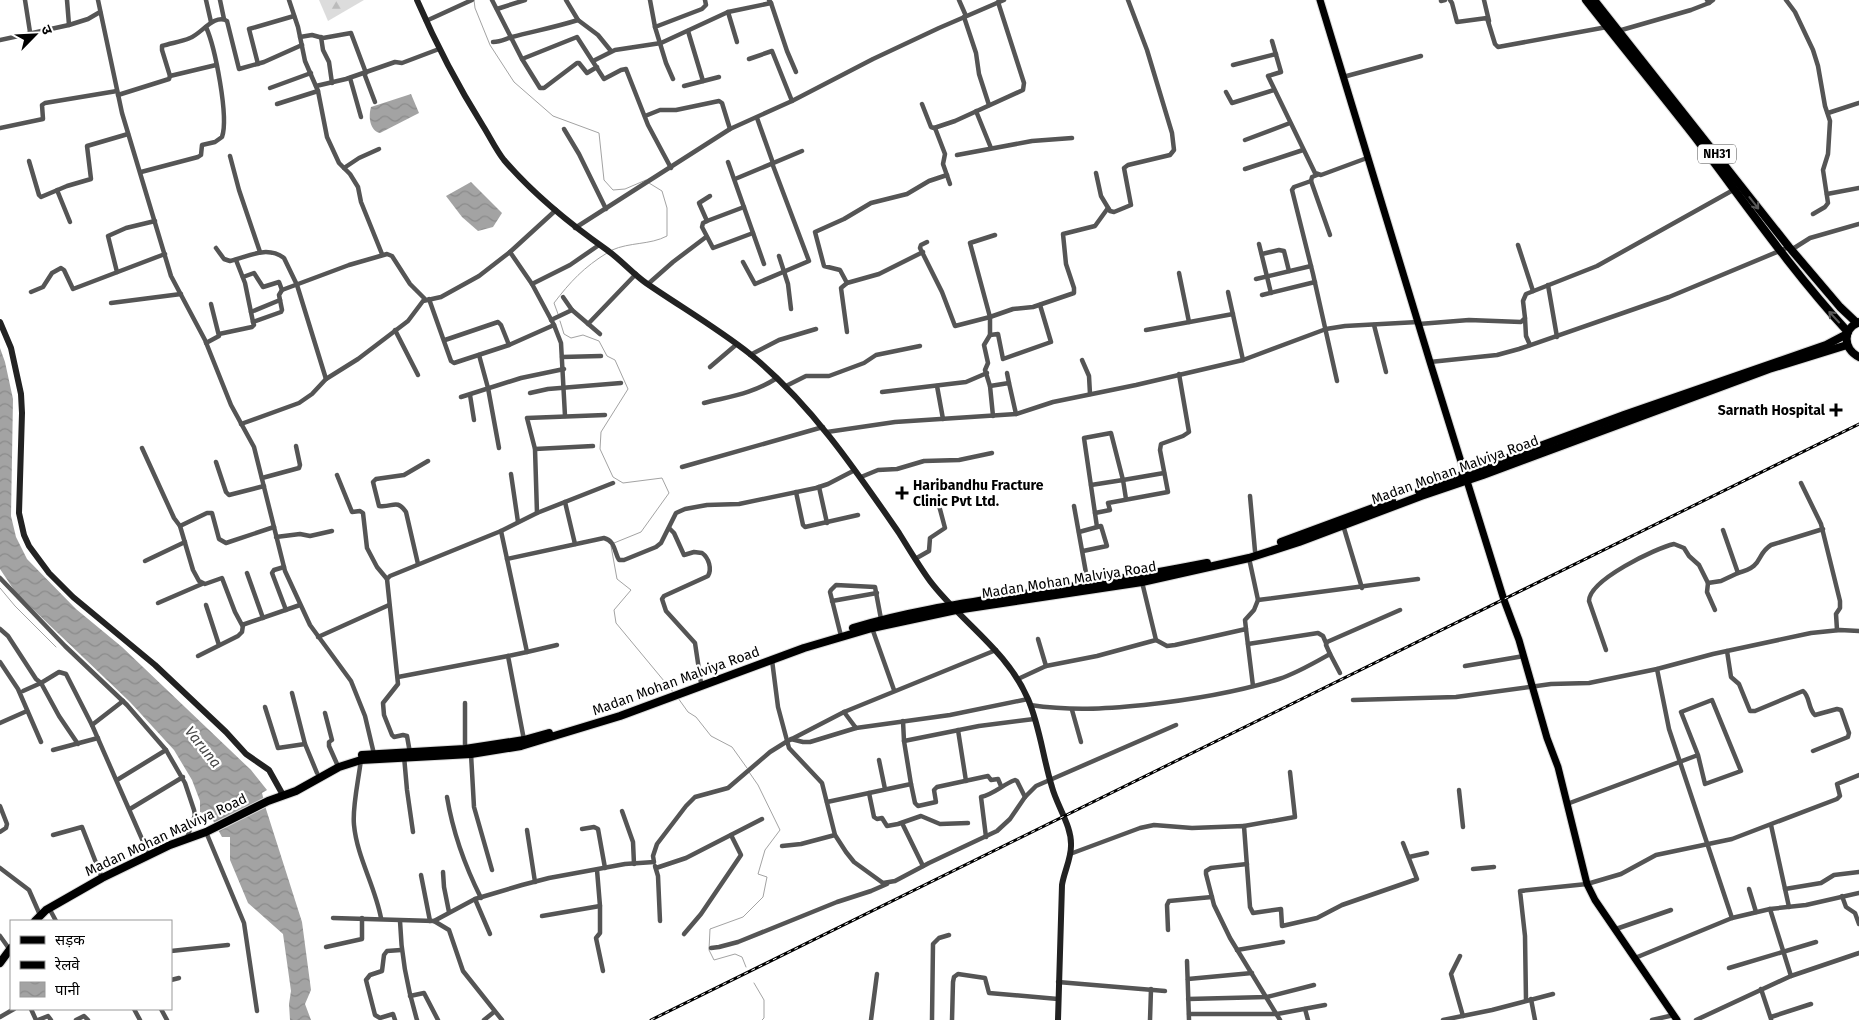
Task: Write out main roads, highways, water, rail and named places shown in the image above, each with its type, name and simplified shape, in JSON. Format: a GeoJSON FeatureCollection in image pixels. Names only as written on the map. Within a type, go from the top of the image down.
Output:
{"type":"FeatureCollection","features":[{"type":"Feature","properties":{"kind":"highway","name":"NH31"},"geometry":{"type":"LineString","coordinates":[[1586,0],[1737,187],[1840,307],[1858,322],[1847,333],[1780,251],[1737,187],[1594,0]]}},
{"type":"Feature","properties":{"kind":"highway"},"geometry":{"type":"LineString","coordinates":[[953,608],[1140,576],[1255,551],[1466,478],[1633,412],[1826,345],[1847,333],[1847,345],[1859,357]]}},
{"type":"Feature","properties":{"kind":"highway","name":"Madan Mohan Malviya Road"},"geometry":{"type":"LineString","coordinates":[[285,794],[317,773],[337,764],[374,754],[468,752],[521,746],[664,699],[881,619],[1142,582],[1249,558],[1299,542],[1466,478],[1769,369],[1847,345]]}},
{"type":"Feature","properties":{"kind":"highway","name":"Madan Mohan Malviya Road"},"geometry":{"type":"LineString","coordinates":[[681,693],[771,655],[840,634],[953,608]]}},
{"type":"Feature","properties":{"kind":"highway","name":"Madan Mohan Malviya Road"},"geometry":{"type":"LineString","coordinates":[[468,752],[524,740],[664,699]]}},
{"type":"Feature","properties":{"kind":"highway","name":"Madan Mohan Malviya Road"},"geometry":{"type":"LineString","coordinates":[[37,918],[49,908],[102,878],[187,838],[206,832],[268,801],[296,791],[361,757],[406,754]]}},
{"type":"Feature","properties":{"kind":"highway"},"geometry":{"type":"LineString","coordinates":[[0,963],[10,949]]}},
{"type":"Feature","properties":{"kind":"main road"},"geometry":{"type":"LineString","coordinates":[[1320,0],[1466,478],[1504,600],[1524,656],[1567,804],[1587,884],[1595,900],[1675,1018]]}},
{"type":"Feature","properties":{"kind":"water"},"geometry":{"type":"Polygon","coordinates":[[[411,94],[419,113],[380,133],[374,130],[370,119],[371,107],[411,94]]]}},
{"type":"Feature","properties":{"kind":"water"},"geometry":{"type":"Polygon","coordinates":[[[471,182],[502,213],[493,227],[478,231],[462,217],[446,196],[471,182]]]}},
{"type":"Feature","properties":{"kind":"water","name":"Varuna"},"geometry":{"type":"Polygon","coordinates":[[[0,348],[13,399],[11,516],[16,537],[27,559],[76,609],[122,647],[251,770],[267,790],[262,793],[266,809],[302,922],[311,990],[305,1004],[311,1020],[290,1020],[289,1004],[291,991],[283,934],[248,903],[230,860],[230,837],[222,837],[210,815],[200,812],[200,801],[192,780],[174,750],[130,702],[16,593],[0,569],[0,348]]]}},
{"type":"Feature","properties":{"kind":"waterway"},"geometry":{"type":"LineString","coordinates":[[474,0],[475,8],[490,45],[514,82],[553,116],[599,133],[604,180],[613,190],[625,189],[646,180]]}},
{"type":"Feature","properties":{"kind":"waterway"},"geometry":{"type":"LineString","coordinates":[[612,250],[654,241],[667,236],[667,208],[662,191],[649,183]]}},
{"type":"Feature","properties":{"kind":"waterway"},"geometry":{"type":"LineString","coordinates":[[558,314],[554,303],[560,295],[584,269],[607,253]]}},
{"type":"Feature","properties":{"kind":"waterway"},"geometry":{"type":"LineString","coordinates":[[560,321],[564,334],[571,338],[583,335],[599,341],[607,356],[615,360],[628,389],[601,432],[600,449],[613,477],[623,483],[662,478],[669,493],[641,532],[614,543]]}},
{"type":"Feature","properties":{"kind":"waterway"},"geometry":{"type":"LineString","coordinates":[[611,546],[617,579],[631,590],[614,610],[616,623],[674,693]]}},
{"type":"Feature","properties":{"kind":"waterway"},"geometry":{"type":"LineString","coordinates":[[0,588],[15,606],[56,647]]}},
{"type":"Feature","properties":{"kind":"waterway"},"geometry":{"type":"LineString","coordinates":[[678,698],[688,712],[696,717],[711,736],[732,747],[747,768]]}},
{"type":"Feature","properties":{"kind":"waterway"},"geometry":{"type":"LineString","coordinates":[[746,967],[742,957],[735,954],[714,960],[709,950],[710,929],[743,917],[763,897],[767,877],[758,874],[765,850],[780,830],[758,785],[749,772]]}},
{"type":"Feature","properties":{"kind":"waterway"},"geometry":{"type":"LineString","coordinates":[[754,983],[764,1000],[764,1018],[762,1020]]}},
{"type":"Feature","properties":{"kind":"railway"},"geometry":{"type":"LineString","coordinates":[[651,1020],[1859,424]]}},
{"type":"Feature","properties":{"kind":"place","name":"Sarnath Hospital"},"geometry":{"type":"Point","coordinates":[1836,410]}},
{"type":"Feature","properties":{"kind":"place","name":"Haribandhu Fracture Clinic Pvt Ltd."},"geometry":{"type":"Point","coordinates":[902,493]}}]}
